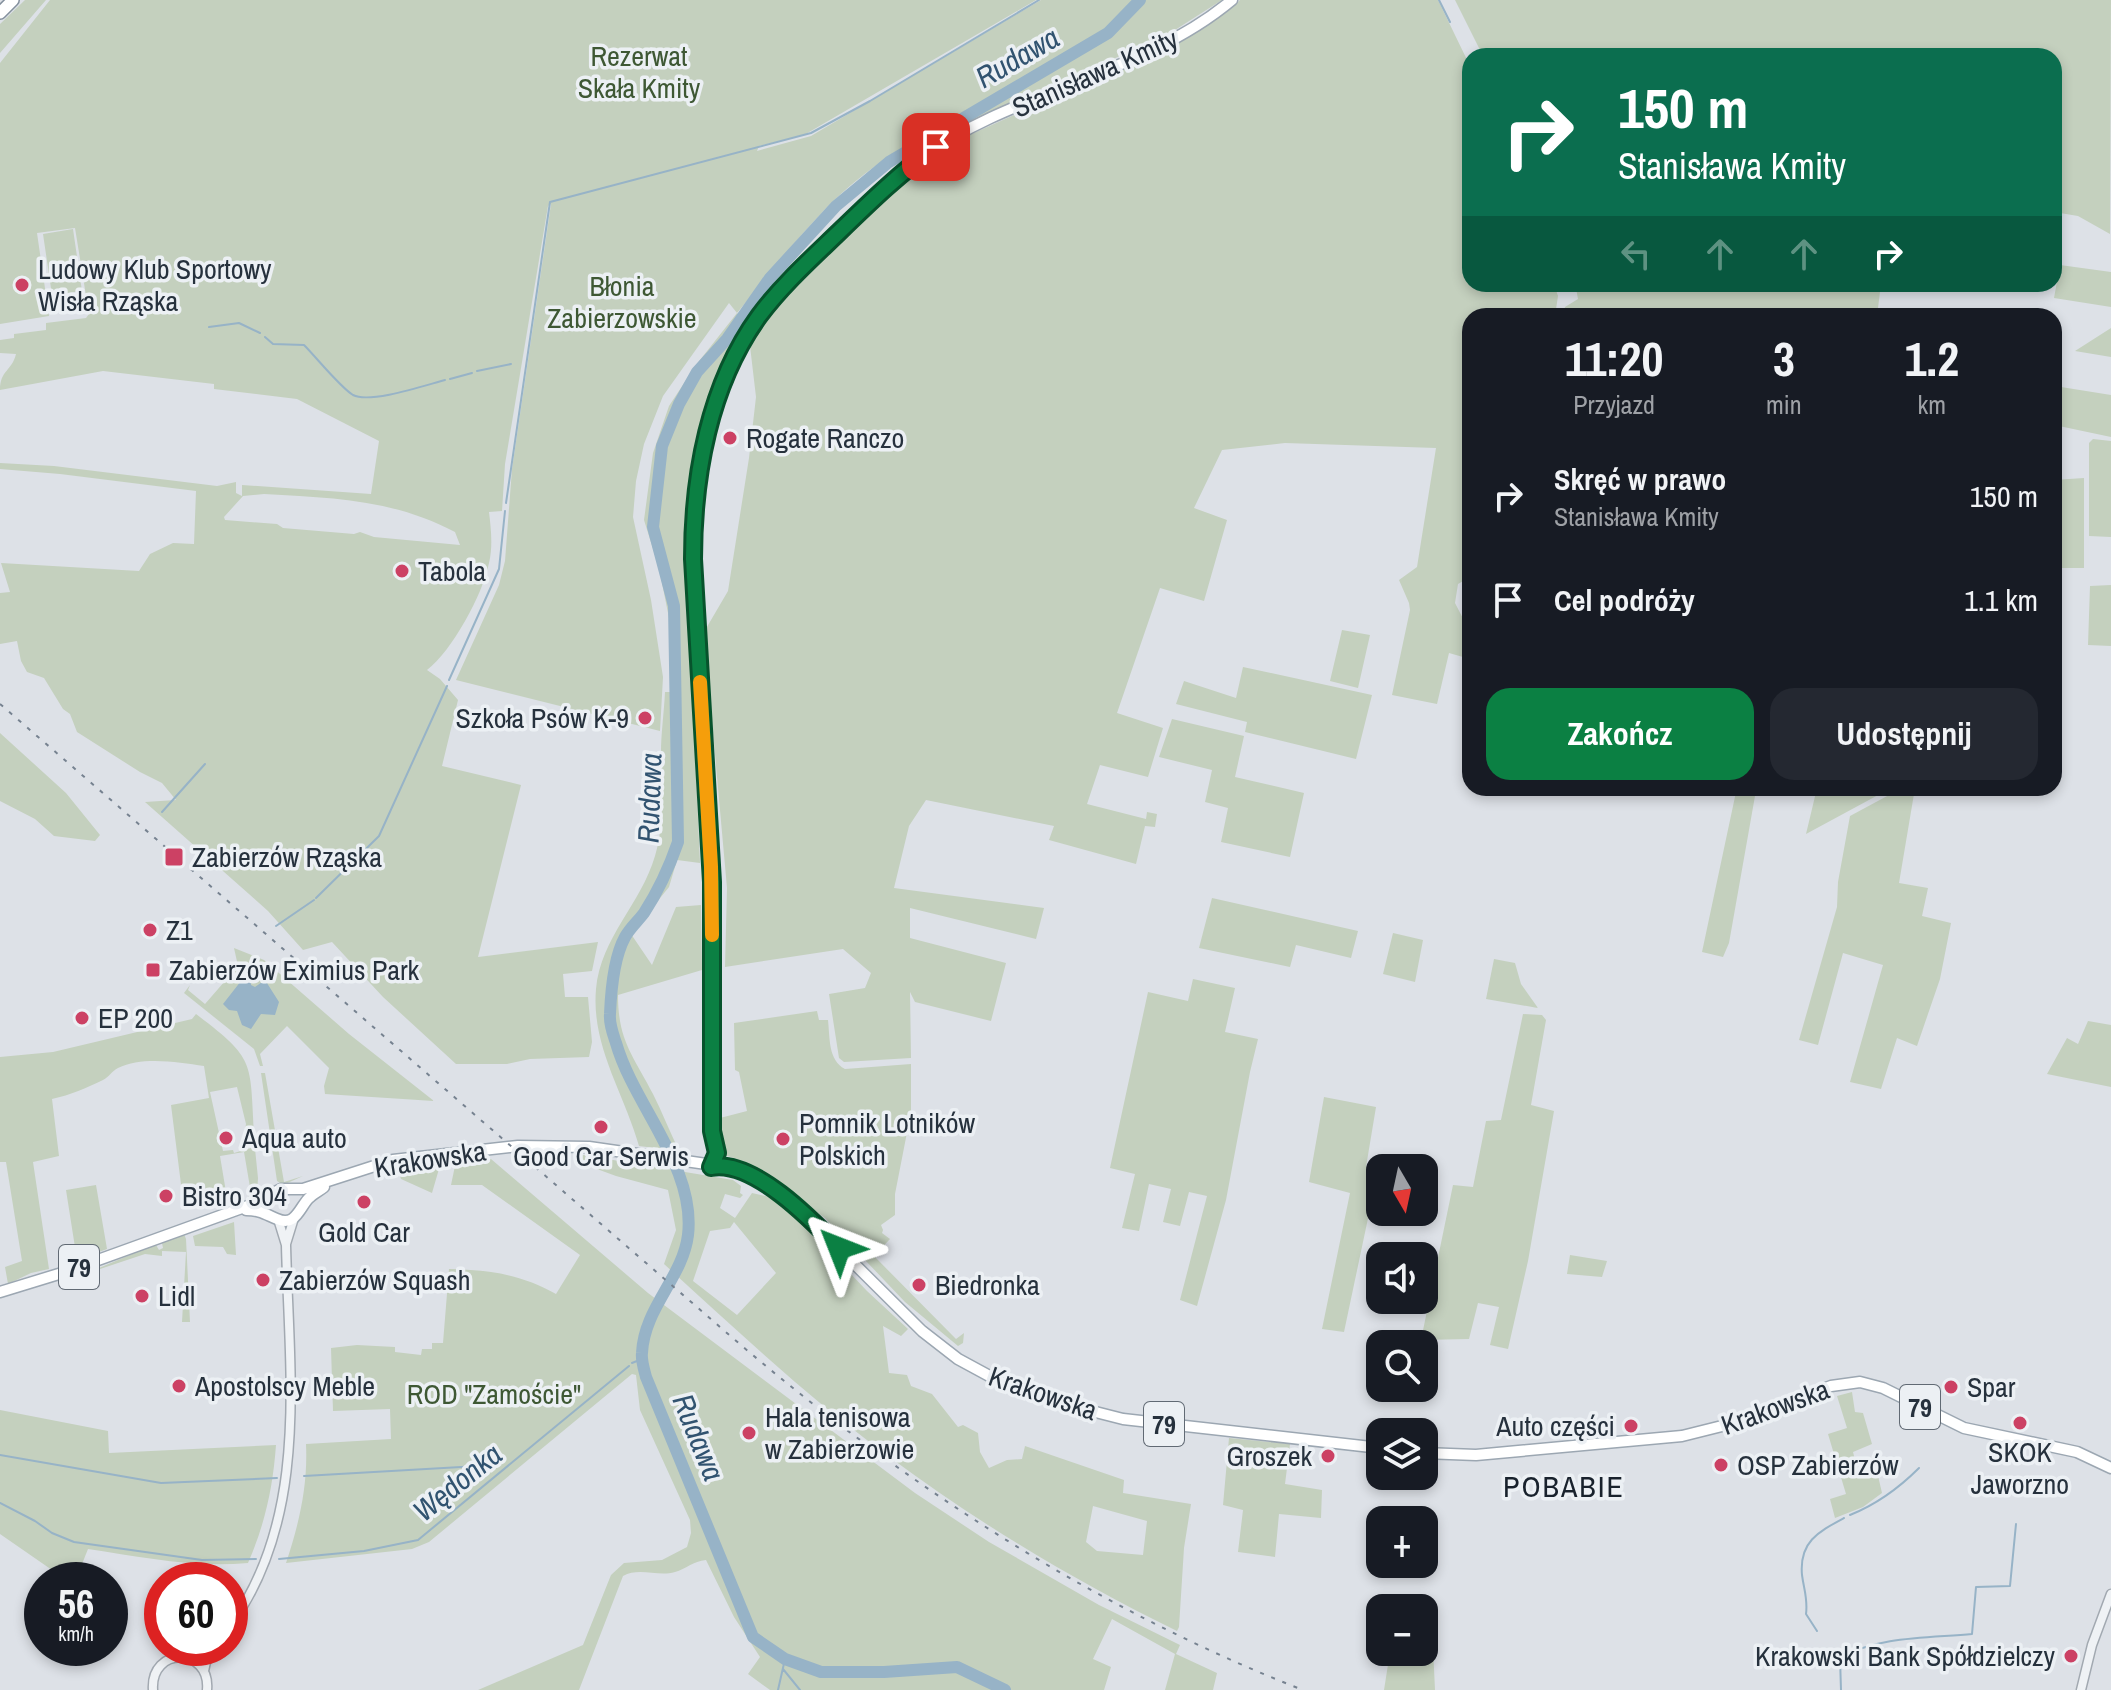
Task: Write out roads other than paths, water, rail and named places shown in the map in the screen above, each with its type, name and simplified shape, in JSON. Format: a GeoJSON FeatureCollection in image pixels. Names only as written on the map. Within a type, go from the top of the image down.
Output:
{"type":"FeatureCollection","features":[{"type":"Feature","properties":{"kind":"highway"},"geometry":{"type":"LineString","coordinates":[[0,13],[13,0]]}},
{"type":"Feature","properties":{"kind":"main road","name":"Stanisława Kmity"},"geometry":{"type":"LineString","coordinates":[[711,1167],[717,1153],[713,1142],[712,882],[693,544],[703,449],[731,364],[753,325],[783,288],[918,160],[968,130],[1184,34],[1232,0]]}},
{"type":"Feature","properties":{"kind":"main road","name":"Krakowska"},"geometry":{"type":"LineString","coordinates":[[296,1190],[393,1160],[554,1145],[589,1147],[711,1167],[717,1172],[774,1190],[805,1214],[922,1331],[958,1359],[1006,1385],[1123,1419],[1366,1446]]}},
{"type":"Feature","properties":{"kind":"main road","name":"Krakowska"},"geometry":{"type":"LineString","coordinates":[[303,1205],[310,1196],[340,1178]]}},
{"type":"Feature","properties":{"kind":"main road"},"geometry":{"type":"LineString","coordinates":[[281,1189],[296,1190],[302,1196],[303,1205],[294,1218],[286,1221],[261,1210],[236,1210],[281,1189]]}},
{"type":"Feature","properties":{"kind":"main road"},"geometry":{"type":"LineString","coordinates":[[269,1196],[267,1204],[274,1217]]}},
{"type":"Feature","properties":{"kind":"main road","name":"79"},"geometry":{"type":"LineString","coordinates":[[0,1292],[71,1270],[236,1210]]}},
{"type":"Feature","properties":{"kind":"main road","name":"Krakowska"},"geometry":{"type":"LineString","coordinates":[[1438,1454],[1499,1454],[1674,1438],[1730,1424],[1831,1386],[1860,1382],[1883,1388],[1964,1428],[2077,1452],[2111,1468]]}},
{"type":"Feature","properties":{"kind":"street"},"geometry":{"type":"LineString","coordinates":[[274,1217],[286,1245]]}},
{"type":"Feature","properties":{"kind":"street"},"geometry":{"type":"LineString","coordinates":[[248,1597],[270,1554],[287,1471],[290,1432],[286,1245],[294,1218]]}},
{"type":"Feature","properties":{"kind":"street"},"geometry":{"type":"LineString","coordinates":[[2081,1690],[2092,1645],[2111,1594]]}},
{"type":"Feature","properties":{"kind":"street"},"geometry":{"type":"LineString","coordinates":[[153,1690],[154,1675],[161,1666]]}},
{"type":"Feature","properties":{"kind":"street"},"geometry":{"type":"LineString","coordinates":[[198,1666],[204,1671]]}},
{"type":"Feature","properties":{"kind":"street"},"geometry":{"type":"LineString","coordinates":[[205,1666],[207,1690]]}},
{"type":"Feature","properties":{"kind":"water"},"geometry":{"type":"Polygon","coordinates":[[[250,975],[251,985],[255,987],[265,980],[279,1002],[275,1015],[261,1014],[251,1029],[242,1025],[237,1011],[229,1010],[223,1004],[241,981],[250,975]]]}},
{"type":"Feature","properties":{"kind":"waterway"},"geometry":{"type":"LineString","coordinates":[[506,503],[550,202],[811,133],[1039,0]]}},
{"type":"Feature","properties":{"kind":"waterway","name":"Rudawa"},"geometry":{"type":"LineString","coordinates":[[1005,1690],[957,1667],[821,1672],[785,1659],[753,1637],[643,1365],[644,1337],[649,1321],[685,1250],[688,1210],[683,1185],[673,1161],[636,1090],[616,1043],[610,1021],[611,995],[621,945],[654,896],[678,842],[674,606],[653,527],[662,446],[679,404],[697,372],[727,339],[770,278],[836,206],[889,162],[1108,33],[1140,0]]}},
{"type":"Feature","properties":{"kind":"waterway"},"geometry":{"type":"LineString","coordinates":[[1439,0],[1450,22]]}},
{"type":"Feature","properties":{"kind":"waterway"},"geometry":{"type":"LineString","coordinates":[[209,327],[239,323],[260,333]]}},
{"type":"Feature","properties":{"kind":"waterway"},"geometry":{"type":"LineString","coordinates":[[265,337],[273,344],[304,345],[342,386],[361,397],[398,393],[445,380]]}},
{"type":"Feature","properties":{"kind":"waterway"},"geometry":{"type":"LineString","coordinates":[[477,371],[511,364]]}},
{"type":"Feature","properties":{"kind":"waterway"},"geometry":{"type":"LineString","coordinates":[[450,379],[472,373]]}},
{"type":"Feature","properties":{"kind":"waterway"},"geometry":{"type":"LineString","coordinates":[[449,680],[499,569],[505,511]]}},
{"type":"Feature","properties":{"kind":"waterway"},"geometry":{"type":"LineString","coordinates":[[316,898],[379,836],[447,686]]}},
{"type":"Feature","properties":{"kind":"waterway"},"geometry":{"type":"LineString","coordinates":[[162,812],[205,764]]}},
{"type":"Feature","properties":{"kind":"waterway"},"geometry":{"type":"LineString","coordinates":[[276,926],[314,900]]}},
{"type":"Feature","properties":{"kind":"waterway","name":"Wędonka"},"geometry":{"type":"LineString","coordinates":[[632,1363],[642,1359]]}},
{"type":"Feature","properties":{"kind":"waterway","name":"Wędonka"},"geometry":{"type":"LineString","coordinates":[[279,1559],[364,1551],[418,1540],[629,1366]]}},
{"type":"Feature","properties":{"kind":"waterway"},"geometry":{"type":"LineString","coordinates":[[0,1455],[161,1483],[277,1478]]}},
{"type":"Feature","properties":{"kind":"waterway"},"geometry":{"type":"LineString","coordinates":[[304,1476],[496,1465]]}},
{"type":"Feature","properties":{"kind":"waterway"},"geometry":{"type":"LineString","coordinates":[[1850,1515],[1887,1495],[1919,1468]]}},
{"type":"Feature","properties":{"kind":"waterway","name":"Wędonka"},"geometry":{"type":"LineString","coordinates":[[0,1503],[74,1542],[202,1560],[256,1559]]}},
{"type":"Feature","properties":{"kind":"waterway"},"geometry":{"type":"LineString","coordinates":[[1817,1631],[1806,1614],[1802,1575],[1804,1554],[1818,1533],[1844,1518]]}},
{"type":"Feature","properties":{"kind":"waterway"},"geometry":{"type":"LineString","coordinates":[[1841,1690],[1840,1658],[1855,1651],[1904,1639],[1972,1634],[1976,1587],[2010,1586],[2016,1524]]}},
{"type":"Feature","properties":{"kind":"waterway"},"geometry":{"type":"LineString","coordinates":[[778,1690],[785,1659]]}},
{"type":"Feature","properties":{"kind":"waterway"},"geometry":{"type":"LineString","coordinates":[[783,1669],[800,1690]]}},
{"type":"Feature","properties":{"kind":"railway"},"geometry":{"type":"LineString","coordinates":[[0,704],[742,1346],[872,1449],[1008,1541],[1079,1583],[1226,1658],[1303,1690]]}},
{"type":"Feature","properties":{"kind":"place","name":"Ludowy Klub Sportowy Wisła Rząska"},"geometry":{"type":"Point","coordinates":[22,285]}},
{"type":"Feature","properties":{"kind":"place","name":"Rogate Ranczo"},"geometry":{"type":"Point","coordinates":[730,438]}},
{"type":"Feature","properties":{"kind":"place","name":"Tabola"},"geometry":{"type":"Point","coordinates":[402,571]}},
{"type":"Feature","properties":{"kind":"place","name":"Szkoła Psów K-9"},"geometry":{"type":"Point","coordinates":[645,718]}},
{"type":"Feature","properties":{"kind":"place","name":"Zabierzów Rząska"},"geometry":{"type":"Point","coordinates":[174,857]}},
{"type":"Feature","properties":{"kind":"place","name":"Z1"},"geometry":{"type":"Point","coordinates":[150,930]}},
{"type":"Feature","properties":{"kind":"place","name":"Zabierzów Eximius Park"},"geometry":{"type":"Point","coordinates":[153,970]}},
{"type":"Feature","properties":{"kind":"place","name":"EP 200"},"geometry":{"type":"Point","coordinates":[82,1018]}},
{"type":"Feature","properties":{"kind":"place","name":"Good Car Serwis"},"geometry":{"type":"Point","coordinates":[601,1127]}},
{"type":"Feature","properties":{"kind":"place","name":"Aqua auto"},"geometry":{"type":"Point","coordinates":[226,1138]}},
{"type":"Feature","properties":{"kind":"place","name":"Pomnik Lotników Polskich"},"geometry":{"type":"Point","coordinates":[783,1139]}},
{"type":"Feature","properties":{"kind":"place","name":"Bistro 304"},"geometry":{"type":"Point","coordinates":[166,1196]}},
{"type":"Feature","properties":{"kind":"place","name":"Gold Car"},"geometry":{"type":"Point","coordinates":[364,1202]}},
{"type":"Feature","properties":{"kind":"place","name":"Zabierzów Squash"},"geometry":{"type":"Point","coordinates":[263,1280]}},
{"type":"Feature","properties":{"kind":"place","name":"Biedronka"},"geometry":{"type":"Point","coordinates":[919,1285]}},
{"type":"Feature","properties":{"kind":"place","name":"Lidl"},"geometry":{"type":"Point","coordinates":[142,1296]}},
{"type":"Feature","properties":{"kind":"place","name":"Apostolscy Meble"},"geometry":{"type":"Point","coordinates":[179,1386]}},
{"type":"Feature","properties":{"kind":"place","name":"Spar"},"geometry":{"type":"Point","coordinates":[1951,1387]}},
{"type":"Feature","properties":{"kind":"place","name":"SKOK Jaworzno"},"geometry":{"type":"Point","coordinates":[2020,1423]}},
{"type":"Feature","properties":{"kind":"place","name":"Auto części"},"geometry":{"type":"Point","coordinates":[1631,1426]}},
{"type":"Feature","properties":{"kind":"place","name":"Hala tenisowa w Zabierzowie"},"geometry":{"type":"Point","coordinates":[749,1433]}},
{"type":"Feature","properties":{"kind":"place","name":"Groszek"},"geometry":{"type":"Point","coordinates":[1328,1456]}},
{"type":"Feature","properties":{"kind":"place","name":"OSP Zabierzów"},"geometry":{"type":"Point","coordinates":[1721,1465]}},
{"type":"Feature","properties":{"kind":"place","name":"Krakowski Bank Spółdzielczy"},"geometry":{"type":"Point","coordinates":[2071,1656]}},
{"type":"Feature","properties":{"kind":"district","name":"POBABIE"},"geometry":{"type":"Point","coordinates":[1564,1486]}},
{"type":"Feature","properties":{"kind":"park label","name":"Rezerwat Skała Kmity"},"geometry":{"type":"Point","coordinates":[639,72]}},
{"type":"Feature","properties":{"kind":"park label","name":"Błonia Zabierzowskie"},"geometry":{"type":"Point","coordinates":[622,302]}},
{"type":"Feature","properties":{"kind":"park label","name":"ROD \"Zamoście\""},"geometry":{"type":"Point","coordinates":[494,1394]}}]}
